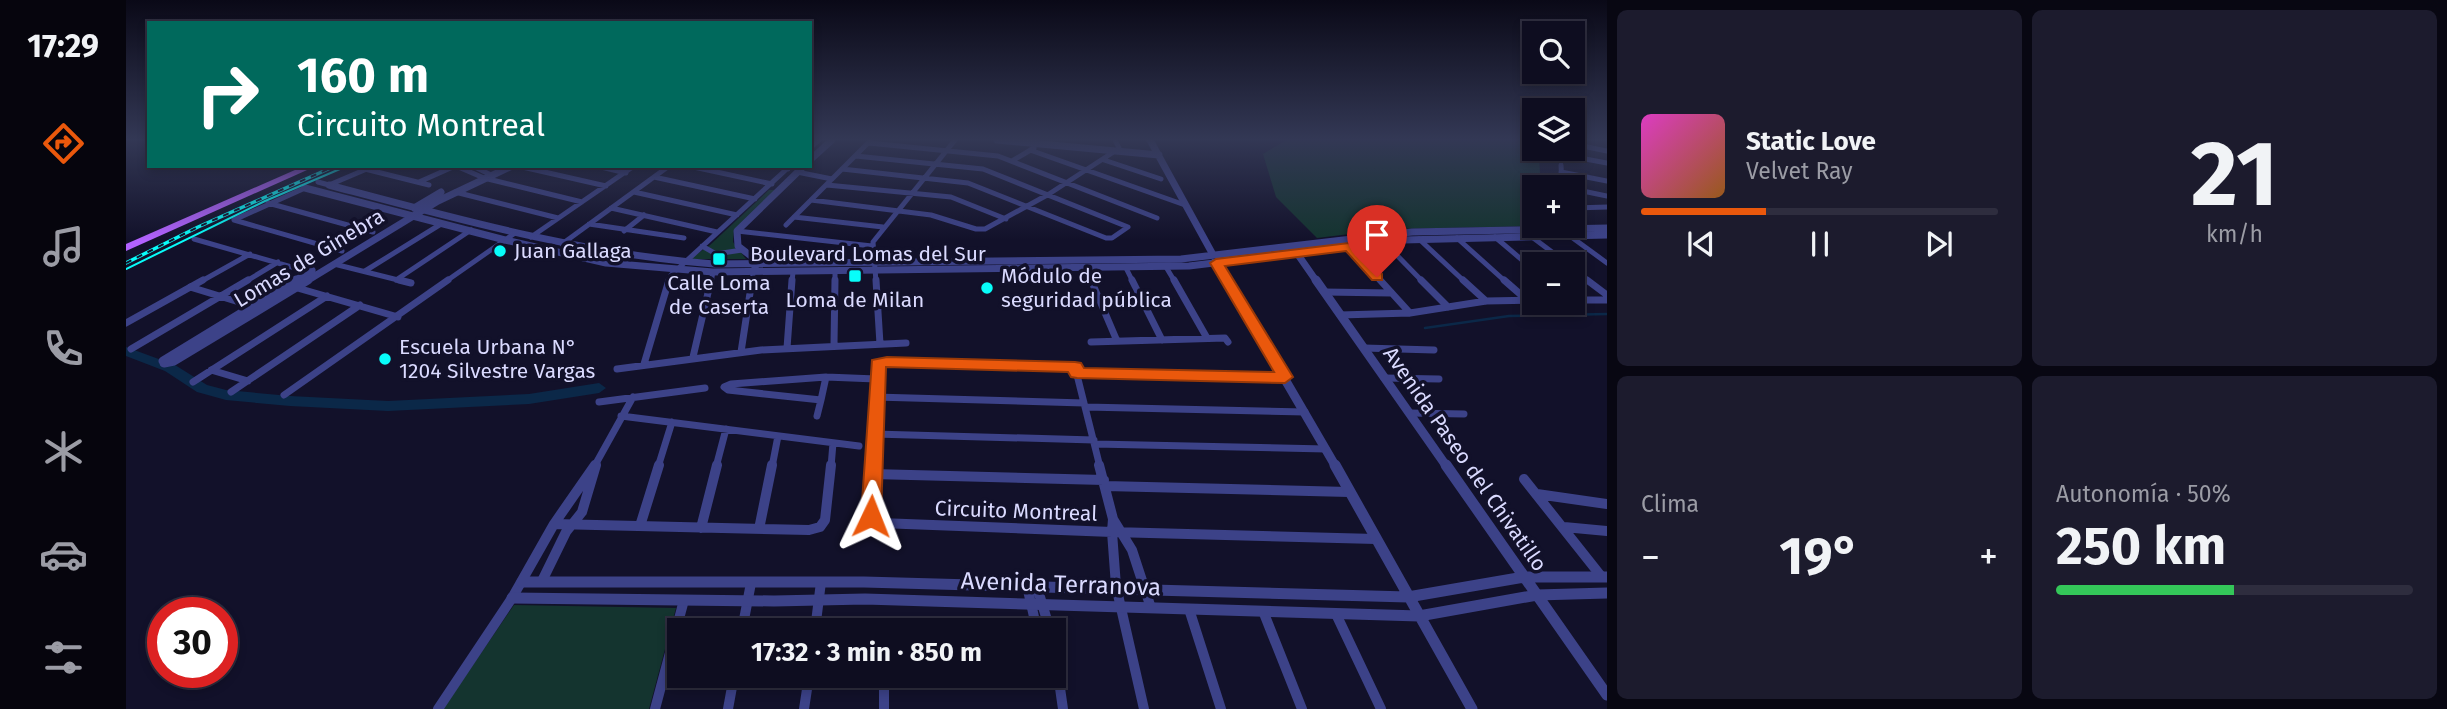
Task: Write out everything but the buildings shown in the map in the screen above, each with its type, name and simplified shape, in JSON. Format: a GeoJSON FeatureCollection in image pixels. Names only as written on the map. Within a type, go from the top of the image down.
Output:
{"type":"FeatureCollection","features":[{"type":"Feature","properties":{"kind":"main road"},"geometry":{"type":"LineString","coordinates":[[126,248],[296,173]]}},
{"type":"Feature","properties":{"kind":"street"},"geometry":{"type":"LineString","coordinates":[[329,185],[357,173]]}},
{"type":"Feature","properties":{"kind":"street"},"geometry":{"type":"LineString","coordinates":[[382,173],[429,185]]}},
{"type":"Feature","properties":{"kind":"street"},"geometry":{"type":"LineString","coordinates":[[418,182],[440,173]]}},
{"type":"Feature","properties":{"kind":"street"},"geometry":{"type":"LineString","coordinates":[[478,173],[582,202]]}},
{"type":"Feature","properties":{"kind":"street"},"geometry":{"type":"LineString","coordinates":[[190,287],[251,306],[291,286],[373,232],[487,173]]}},
{"type":"Feature","properties":{"kind":"street","name":"Lomas de Ginebra"},"geometry":{"type":"LineString","coordinates":[[251,306],[166,358],[163,363],[174,361],[291,286],[334,264],[413,212],[490,173]]}},
{"type":"Feature","properties":{"kind":"street"},"geometry":{"type":"LineString","coordinates":[[550,173],[607,186]]}},
{"type":"Feature","properties":{"kind":"street"},"geometry":{"type":"LineString","coordinates":[[531,237],[626,173]]}},
{"type":"Feature","properties":{"kind":"street"},"geometry":{"type":"LineString","coordinates":[[561,244],[659,173]]}},
{"type":"Feature","properties":{"kind":"street"},"geometry":{"type":"LineString","coordinates":[[721,173],[783,186]]}},
{"type":"Feature","properties":{"kind":"street"},"geometry":{"type":"LineString","coordinates":[[644,364],[671,275],[783,173]]}},
{"type":"Feature","properties":{"kind":"street"},"geometry":{"type":"LineString","coordinates":[[741,352],[756,260],[738,246],[737,231],[797,173]]}},
{"type":"Feature","properties":{"kind":"street"},"geometry":{"type":"LineString","coordinates":[[814,173],[832,179]]}},
{"type":"Feature","properties":{"kind":"street"},"geometry":{"type":"LineString","coordinates":[[786,225],[838,173]]}},
{"type":"Feature","properties":{"kind":"street"},"geometry":{"type":"LineString","coordinates":[[879,173],[968,183],[1106,238],[1112,238],[1128,225],[994,173]]}},
{"type":"Feature","properties":{"kind":"street"},"geometry":{"type":"LineString","coordinates":[[880,344],[872,246],[883,228],[928,173]]}},
{"type":"Feature","properties":{"kind":"street"},"geometry":{"type":"LineString","coordinates":[[1044,173],[1157,218]]}},
{"type":"Feature","properties":{"kind":"street"},"geometry":{"type":"LineString","coordinates":[[811,200],[940,216],[980,230],[989,229],[1083,173]]}},
{"type":"Feature","properties":{"kind":"street"},"geometry":{"type":"LineString","coordinates":[[1093,173],[1185,205]]}},
{"type":"Feature","properties":{"kind":"street"},"geometry":{"type":"LineString","coordinates":[[1143,173],[1161,179]]}},
{"type":"Feature","properties":{"kind":"street"},"geometry":{"type":"LineString","coordinates":[[1168,173],[1214,259],[1285,377],[1472,709]]}},
{"type":"Feature","properties":{"kind":"street"},"geometry":{"type":"LineString","coordinates":[[1566,173],[1607,181]]}},
{"type":"Feature","properties":{"kind":"street"},"geometry":{"type":"LineString","coordinates":[[654,177],[755,199]]}},
{"type":"Feature","properties":{"kind":"street","name":"Boulevard Lomas del Sur"},"geometry":{"type":"LineString","coordinates":[[318,182],[413,212],[441,224],[505,240],[606,263],[676,270],[713,272],[1214,259]]}},
{"type":"Feature","properties":{"kind":"street"},"geometry":{"type":"LineString","coordinates":[[827,185],[956,198],[1006,219]]}},
{"type":"Feature","properties":{"kind":"street"},"geometry":{"type":"LineString","coordinates":[[305,188],[234,220],[342,251]]}},
{"type":"Feature","properties":{"kind":"street","name":"Boulevard Lomas del Sur"},"geometry":{"type":"LineString","coordinates":[[305,188],[641,259],[793,272],[835,272],[873,267],[1086,270],[1166,267],[1412,232],[1607,228]]}},
{"type":"Feature","properties":{"kind":"street"},"geometry":{"type":"LineString","coordinates":[[1585,191],[1607,196]]}},
{"type":"Feature","properties":{"kind":"street"},"geometry":{"type":"LineString","coordinates":[[455,192],[558,218]]}},
{"type":"Feature","properties":{"kind":"street"},"geometry":{"type":"LineString","coordinates":[[634,192],[737,215]]}},
{"type":"Feature","properties":{"kind":"street"},"geometry":{"type":"LineString","coordinates":[[268,203],[373,232]]}},
{"type":"Feature","properties":{"kind":"street"},"geometry":{"type":"LineString","coordinates":[[1585,208],[1607,207]]}},
{"type":"Feature","properties":{"kind":"street"},"geometry":{"type":"LineString","coordinates":[[611,208],[717,232]]}},
{"type":"Feature","properties":{"kind":"street"},"geometry":{"type":"LineString","coordinates":[[624,231],[644,215]]}},
{"type":"Feature","properties":{"kind":"street"},"geometry":{"type":"LineString","coordinates":[[794,217],[883,228]]}},
{"type":"Feature","properties":{"kind":"street"},"geometry":{"type":"LineString","coordinates":[[662,236],[677,223]]}},
{"type":"Feature","properties":{"kind":"street"},"geometry":{"type":"LineString","coordinates":[[365,271],[441,224]]}},
{"type":"Feature","properties":{"kind":"street"},"geometry":{"type":"LineString","coordinates":[[589,224],[684,238]]}},
{"type":"Feature","properties":{"kind":"street"},"geometry":{"type":"LineString","coordinates":[[396,279],[471,230]]}},
{"type":"Feature","properties":{"kind":"street"},"geometry":{"type":"LineString","coordinates":[[1504,230],[1513,237]]}},
{"type":"Feature","properties":{"kind":"street"},"geometry":{"type":"LineString","coordinates":[[737,231],[872,246]]}},
{"type":"Feature","properties":{"kind":"street"},"geometry":{"type":"LineString","coordinates":[[284,395],[515,233]]}},
{"type":"Feature","properties":{"kind":"street","name":"Boulevard Lomas del Sur"},"geometry":{"type":"LineString","coordinates":[[1585,236],[1607,235]]}},
{"type":"Feature","properties":{"kind":"street"},"geometry":{"type":"LineString","coordinates":[[1495,237],[1522,260]]}},
{"type":"Feature","properties":{"kind":"street","name":"Boulevard Lomas del Sur"},"geometry":{"type":"LineString","coordinates":[[1294,249],[1349,247],[1419,239],[1522,237]]}},
{"type":"Feature","properties":{"kind":"street"},"geometry":{"type":"LineString","coordinates":[[1457,238],[1522,292]]}},
{"type":"Feature","properties":{"kind":"street"},"geometry":{"type":"LineString","coordinates":[[1533,238],[1552,252]]}},
{"type":"Feature","properties":{"kind":"street"},"geometry":{"type":"LineString","coordinates":[[1573,238],[1607,263]]}},
{"type":"Feature","properties":{"kind":"street"},"geometry":{"type":"LineString","coordinates":[[194,239],[309,272]]}},
{"type":"Feature","properties":{"kind":"street"},"geometry":{"type":"LineString","coordinates":[[1419,239],[1486,301]]}},
{"type":"Feature","properties":{"kind":"street"},"geometry":{"type":"LineString","coordinates":[[1384,242],[1448,307]]}},
{"type":"Feature","properties":{"kind":"street"},"geometry":{"type":"LineString","coordinates":[[702,246],[714,254],[726,255],[742,250]]}},
{"type":"Feature","properties":{"kind":"street"},"geometry":{"type":"LineString","coordinates":[[1349,247],[1410,313]]}},
{"type":"Feature","properties":{"kind":"street","name":"Avenida Paseo del Chivatillo"},"geometry":{"type":"LineString","coordinates":[[1294,249],[1607,695]]}},
{"type":"Feature","properties":{"kind":"street"},"geometry":{"type":"LineString","coordinates":[[126,323],[250,254]]}},
{"type":"Feature","properties":{"kind":"street"},"geometry":{"type":"LineString","coordinates":[[131,349],[278,262]]}},
{"type":"Feature","properties":{"kind":"street"},"geometry":{"type":"LineString","coordinates":[[334,264],[411,283]]}},
{"type":"Feature","properties":{"kind":"street"},"geometry":{"type":"LineString","coordinates":[[1166,267],[1208,338]]}},
{"type":"Feature","properties":{"kind":"street"},"geometry":{"type":"LineString","coordinates":[[1126,268],[1162,340]]}},
{"type":"Feature","properties":{"kind":"street"},"geometry":{"type":"LineString","coordinates":[[1086,270],[1117,341]]}},
{"type":"Feature","properties":{"kind":"street"},"geometry":{"type":"LineString","coordinates":[[693,357],[713,272]]}},
{"type":"Feature","properties":{"kind":"street"},"geometry":{"type":"LineString","coordinates":[[787,348],[793,272]]}},
{"type":"Feature","properties":{"kind":"street"},"geometry":{"type":"LineString","coordinates":[[834,344],[835,272]]}},
{"type":"Feature","properties":{"kind":"street"},"geometry":{"type":"LineString","coordinates":[[1585,279],[1607,297]]}},
{"type":"Feature","properties":{"kind":"street"},"geometry":{"type":"LineString","coordinates":[[291,286],[398,317]]}},
{"type":"Feature","properties":{"kind":"street"},"geometry":{"type":"LineString","coordinates":[[1324,292],[1391,293]]}},
{"type":"Feature","properties":{"kind":"street"},"geometry":{"type":"LineString","coordinates":[[193,382],[327,296]]}},
{"type":"Feature","properties":{"kind":"street"},"geometry":{"type":"LineString","coordinates":[[1585,299],[1607,297]]}},
{"type":"Feature","properties":{"kind":"street"},"geometry":{"type":"LineString","coordinates":[[1340,314],[1410,313],[1486,301],[1522,300]]}},
{"type":"Feature","properties":{"kind":"street"},"geometry":{"type":"LineString","coordinates":[[231,392],[360,305]]}},
{"type":"Feature","properties":{"kind":"street"},"geometry":{"type":"LineString","coordinates":[[1091,342],[1225,338],[1228,342]]}},
{"type":"Feature","properties":{"kind":"street"},"geometry":{"type":"LineString","coordinates":[[617,369],[741,352],[834,344],[906,343]]}},
{"type":"Feature","properties":{"kind":"street"},"geometry":{"type":"LineString","coordinates":[[1364,348],[1434,350]]}},
{"type":"Feature","properties":{"kind":"street"},"geometry":{"type":"LineString","coordinates":[[821,400],[728,390],[724,387],[731,384],[826,377],[876,379],[878,364],[887,362],[1075,367],[1077,373],[1285,377]]}},
{"type":"Feature","properties":{"kind":"street"},"geometry":{"type":"LineString","coordinates":[[211,370],[248,381]]}},
{"type":"Feature","properties":{"kind":"street","name":"Circuito Montreal"},"geometry":{"type":"LineString","coordinates":[[876,379],[871,516],[873,521],[1112,531],[1114,519],[1077,373]]}},
{"type":"Feature","properties":{"kind":"street"},"geometry":{"type":"LineString","coordinates":[[817,416],[826,377]]}},
{"type":"Feature","properties":{"kind":"street"},"geometry":{"type":"LineString","coordinates":[[1384,378],[1439,379]]}},
{"type":"Feature","properties":{"kind":"street"},"geometry":{"type":"LineString","coordinates":[[599,402],[705,388]]}},
{"type":"Feature","properties":{"kind":"street"},"geometry":{"type":"LineString","coordinates":[[438,709],[512,598],[554,524],[596,464],[633,397]]}},
{"type":"Feature","properties":{"kind":"street"},"geometry":{"type":"LineString","coordinates":[[875,397],[1305,412]]}},
{"type":"Feature","properties":{"kind":"street"},"geometry":{"type":"LineString","coordinates":[[1409,413],[1464,414]]}},
{"type":"Feature","properties":{"kind":"street"},"geometry":{"type":"LineString","coordinates":[[621,416],[859,446]]}},
{"type":"Feature","properties":{"kind":"street"},"geometry":{"type":"LineString","coordinates":[[640,526],[672,422]]}},
{"type":"Feature","properties":{"kind":"street"},"geometry":{"type":"LineString","coordinates":[[701,528],[726,429]]}},
{"type":"Feature","properties":{"kind":"street"},"geometry":{"type":"LineString","coordinates":[[874,434],[1326,449]]}},
{"type":"Feature","properties":{"kind":"street"},"geometry":{"type":"LineString","coordinates":[[759,529],[778,436]]}},
{"type":"Feature","properties":{"kind":"street"},"geometry":{"type":"LineString","coordinates":[[554,524],[809,530],[820,527],[825,520],[833,443]]}},
{"type":"Feature","properties":{"kind":"street"},"geometry":{"type":"LineString","coordinates":[[542,581],[566,532],[582,512],[596,464]]}},
{"type":"Feature","properties":{"kind":"street"},"geometry":{"type":"LineString","coordinates":[[872,474],[1349,492]]}},
{"type":"Feature","properties":{"kind":"street"},"geometry":{"type":"LineString","coordinates":[[1524,480],[1604,577]]}},
{"type":"Feature","properties":{"kind":"street"},"geometry":{"type":"LineString","coordinates":[[1536,494],[1607,504]]}},
{"type":"Feature","properties":{"kind":"street","name":"Circuito Montreal"},"geometry":{"type":"LineString","coordinates":[[1114,519],[1124,532],[1151,608]]}},
{"type":"Feature","properties":{"kind":"street"},"geometry":{"type":"LineString","coordinates":[[1564,527],[1607,531]]}},
{"type":"Feature","properties":{"kind":"street"},"geometry":{"type":"LineString","coordinates":[[1144,709],[1120,607],[1112,531],[1376,539]]}},
{"type":"Feature","properties":{"kind":"street","name":"Avenida Terranova"},"geometry":{"type":"LineString","coordinates":[[522,582],[821,582],[1408,597],[1524,577],[1604,577]]}},
{"type":"Feature","properties":{"kind":"street"},"geometry":{"type":"LineString","coordinates":[[817,618],[821,582]]}},
{"type":"Feature","properties":{"kind":"street"},"geometry":{"type":"LineString","coordinates":[[744,618],[751,583]]}},
{"type":"Feature","properties":{"kind":"street"},"geometry":{"type":"LineString","coordinates":[[1032,586],[1045,618]]}},
{"type":"Feature","properties":{"kind":"street","name":"Avenida Terranova"},"geometry":{"type":"LineString","coordinates":[[512,598],[1038,604],[1419,616],[1537,595],[1607,593]]}},
{"type":"Feature","properties":{"kind":"street"},"geometry":{"type":"LineString","coordinates":[[655,709],[684,600]]}},
{"type":"Feature","properties":{"kind":"street"},"geometry":{"type":"LineString","coordinates":[[1037,618],[1038,604]]}},
{"type":"Feature","properties":{"kind":"street"},"geometry":{"type":"LineString","coordinates":[[1189,609],[1221,709]]}},
{"type":"Feature","properties":{"kind":"street"},"geometry":{"type":"LineString","coordinates":[[1263,611],[1301,709]]}},
{"type":"Feature","properties":{"kind":"street"},"geometry":{"type":"LineString","coordinates":[[1336,614],[1381,709]]}},
{"type":"Feature","properties":{"kind":"street"},"geometry":{"type":"LineString","coordinates":[[727,709],[731,688]]}},
{"type":"Feature","properties":{"kind":"street"},"geometry":{"type":"LineString","coordinates":[[804,709],[807,688]]}},
{"type":"Feature","properties":{"kind":"street"},"geometry":{"type":"LineString","coordinates":[[884,688],[884,709]]}},
{"type":"Feature","properties":{"kind":"street"},"geometry":{"type":"LineString","coordinates":[[1060,688],[1063,709]]}},
{"type":"Feature","properties":{"kind":"green space"},"geometry":{"type":"Polygon","coordinates":[[[1269,173],[1540,173],[1522,175],[1522,226],[1391,229],[1317,238],[1276,197],[1269,173]]]}},
{"type":"Feature","properties":{"kind":"green space"},"geometry":{"type":"Polygon","coordinates":[[[769,190],[776,190],[734,230],[733,242],[746,259],[690,259],[710,245],[769,190]]]}},
{"type":"Feature","properties":{"kind":"green space"},"geometry":{"type":"Polygon","coordinates":[[[514,605],[676,608],[673,618],[667,618],[667,642],[649,709],[443,709],[514,605]]]}},
{"type":"Feature","properties":{"kind":"waterway"},"geometry":{"type":"LineString","coordinates":[[1425,328],[1509,316],[1607,314]]}},
{"type":"Feature","properties":{"kind":"waterway"},"geometry":{"type":"LineString","coordinates":[[126,351],[170,368],[202,389],[226,395],[290,401],[388,406],[529,399],[599,388]]}},
{"type":"Feature","properties":{"kind":"tram line"},"geometry":{"type":"LineString","coordinates":[[126,269],[265,201],[330,173]]}},
{"type":"Feature","properties":{"kind":"railway"},"geometry":{"type":"LineString","coordinates":[[126,263],[198,227],[319,173]]}},
{"type":"Feature","properties":{"kind":"place","name":"Juan Gallaga"},"geometry":{"type":"Point","coordinates":[500,251]}},
{"type":"Feature","properties":{"kind":"place","name":"Calle Loma de Caserta"},"geometry":{"type":"Point","coordinates":[719,259]}},
{"type":"Feature","properties":{"kind":"place","name":"Loma de Milan"},"geometry":{"type":"Point","coordinates":[855,276]}},
{"type":"Feature","properties":{"kind":"place","name":"Módulo de seguridad pública"},"geometry":{"type":"Point","coordinates":[987,288]}},
{"type":"Feature","properties":{"kind":"place","name":"Escuela Urbana N° 1204 Silvestre Vargas"},"geometry":{"type":"Point","coordinates":[385,359]}},
{"type":"Feature","properties":{"kind":"route"},"geometry":{"type":"LineString","coordinates":[[871,516],[876,379],[878,364],[882,362],[1075,367],[1077,373],[1285,377],[1216,263],[1349,247],[1377,277]]}}]}
